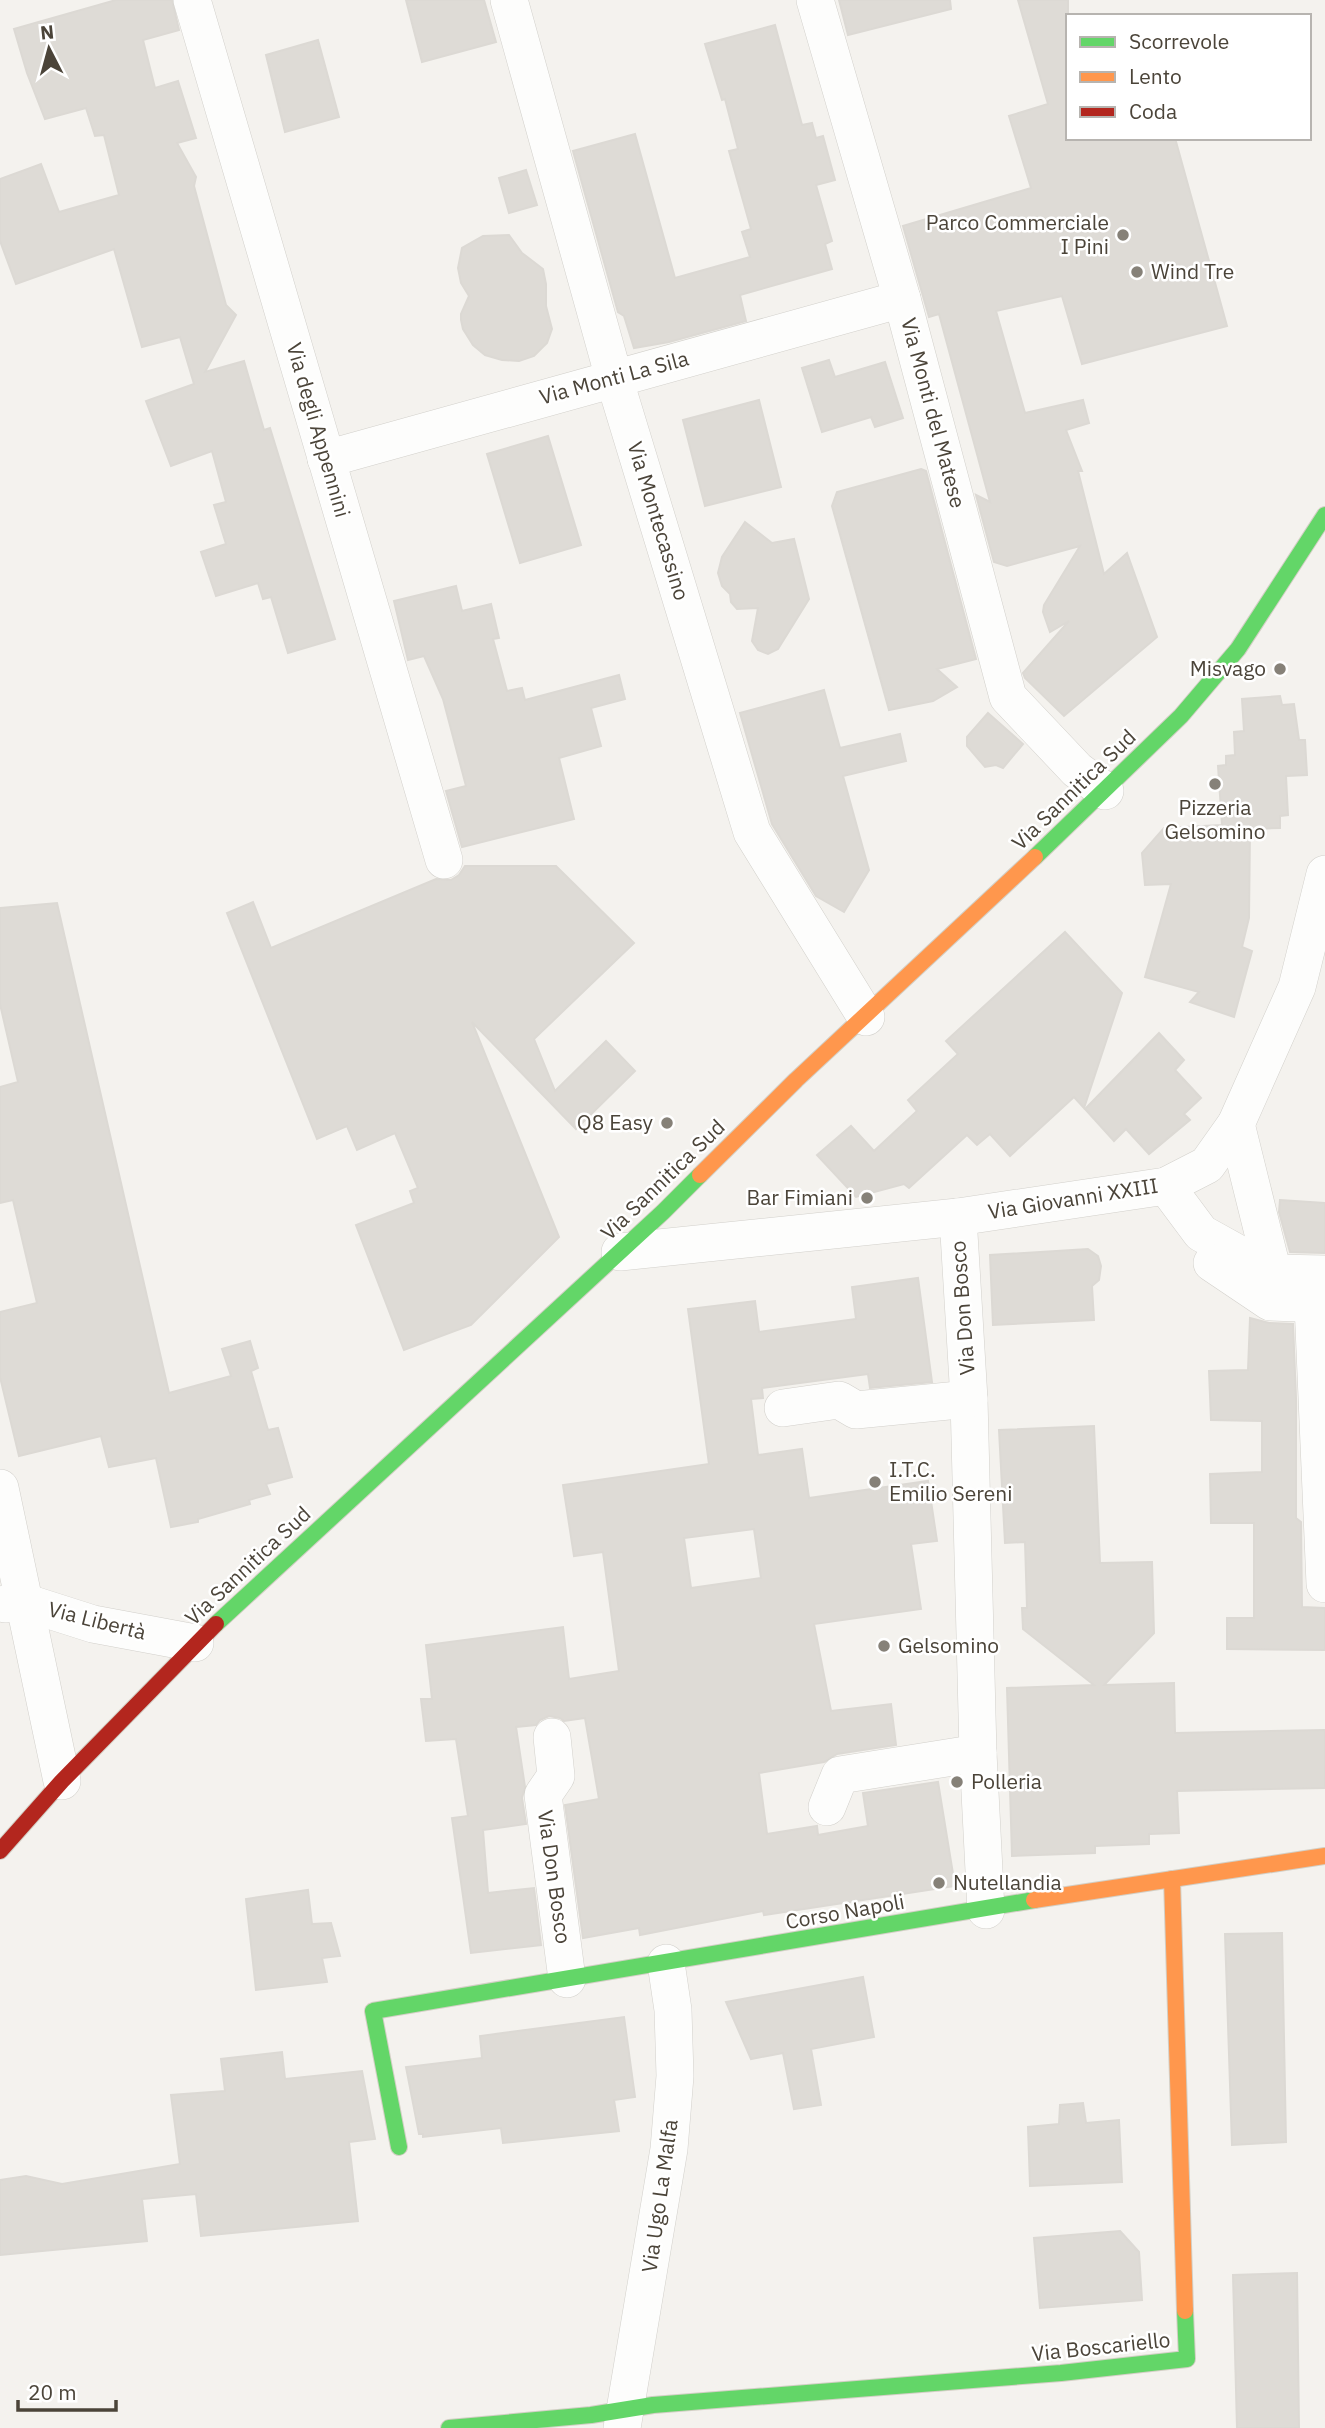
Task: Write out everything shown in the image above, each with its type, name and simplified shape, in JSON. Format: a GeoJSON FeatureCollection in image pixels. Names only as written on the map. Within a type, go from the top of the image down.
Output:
{"type":"FeatureCollection","features":[{"type":"Feature","properties":{"kind":"street","name":"Via degli Appennini"},"geometry":{"type":"LineString","coordinates":[[192,0],[443,860]]}},
{"type":"Feature","properties":{"kind":"street","name":"Via Montecassino"},"geometry":{"type":"LineString","coordinates":[[509,0],[614,378],[752,832],[866,1017]]}},
{"type":"Feature","properties":{"kind":"street","name":"Via Monti del Matese"},"geometry":{"type":"LineString","coordinates":[[815,0],[902,299],[1008,697],[1077,770],[1105,792]]}},
{"type":"Feature","properties":{"kind":"street","name":"Via Monti La Sila"},"geometry":{"type":"LineString","coordinates":[[326,459],[902,299]]}},
{"type":"Feature","properties":{"kind":"street","name":"Via Sannitica Sud"},"geometry":{"type":"LineString","coordinates":[[0,1851],[62,1781],[195,1643],[663,1212],[796,1080],[1105,792],[1181,716],[1238,649],[1325,515]]}},
{"type":"Feature","properties":{"kind":"street","name":"Via Giovanni XXIII"},"geometry":{"type":"LineString","coordinates":[[620,1252],[957,1217],[1166,1186],[1207,1165],[1236,1124],[1311,987],[1325,874]]}},
{"type":"Feature","properties":{"kind":"street"},"geometry":{"type":"LineString","coordinates":[[1236,1124],[1273,1273]]}},
{"type":"Feature","properties":{"kind":"street"},"geometry":{"type":"LineString","coordinates":[[1166,1186],[1200,1233],[1322,1300]]}},
{"type":"Feature","properties":{"kind":"street","name":"Via Don Bosco"},"geometry":{"type":"LineString","coordinates":[[957,1217],[969,1399],[978,1753],[986,1910]]}},
{"type":"Feature","properties":{"kind":"street"},"geometry":{"type":"LineString","coordinates":[[1200,1233],[1200,1255],[1270,1302],[1322,1300]]}},
{"type":"Feature","properties":{"kind":"street"},"geometry":{"type":"LineString","coordinates":[[1322,1300],[1325,1584]]}},
{"type":"Feature","properties":{"kind":"street","name":"Via Don Bosco"},"geometry":{"type":"LineString","coordinates":[[783,1408],[839,1400],[856,1410],[878,1410],[969,1399]]}},
{"type":"Feature","properties":{"kind":"street"},"geometry":{"type":"LineString","coordinates":[[0,1488],[12,1603],[62,1781]]}},
{"type":"Feature","properties":{"kind":"street","name":"Via Libertà"},"geometry":{"type":"LineString","coordinates":[[12,1603],[93,1624],[195,1643]]}},
{"type":"Feature","properties":{"kind":"street","name":"Via Don Bosco"},"geometry":{"type":"LineString","coordinates":[[552,1737],[556,1776],[542,1795],[567,1979]]}},
{"type":"Feature","properties":{"kind":"street"},"geometry":{"type":"LineString","coordinates":[[827,1807],[840,1775],[978,1753]]}},
{"type":"Feature","properties":{"kind":"street","name":"Corso Napoli"},"geometry":{"type":"LineString","coordinates":[[399,2147],[373,2011],[1325,1856]]}},
{"type":"Feature","properties":{"kind":"street","name":"Via Boscariello"},"geometry":{"type":"LineString","coordinates":[[624,2419],[653,2405],[1047,2374],[1187,2359],[1172,1879]]}},
{"type":"Feature","properties":{"kind":"street","name":"Via Ugo La Malfa"},"geometry":{"type":"LineString","coordinates":[[624,2419],[669,2150],[675,2076],[673,2010],[666,1964]]}},
{"type":"Feature","properties":{"kind":"street"},"geometry":{"type":"LineString","coordinates":[[449,2428],[591,2415],[624,2419]]}},
{"type":"Feature","properties":{"kind":"building"},"geometry":{"type":"Polygon","coordinates":[[[116,0],[172,0],[179,30],[143,40],[155,88],[178,81],[196,138],[177,143],[196,177],[194,186],[226,305],[236,315],[205,372],[244,361],[264,430],[270,428],[335,639],[288,653],[271,597],[263,599],[258,583],[216,596],[201,552],[226,544],[214,505],[226,502],[212,451],[171,466],[146,401],[194,384],[180,337],[142,347],[114,249],[16,284],[0,241],[0,179],[41,164],[59,212],[119,195],[104,135],[95,136],[86,108],[45,119],[14,29],[116,0]]]}},
{"type":"Feature","properties":{"kind":"building"},"geometry":{"type":"Polygon","coordinates":[[[406,0],[484,0],[496,42],[422,62],[406,0]]]}},
{"type":"Feature","properties":{"kind":"building"},"geometry":{"type":"Polygon","coordinates":[[[839,0],[950,0],[951,9],[848,35],[839,0]]]}},
{"type":"Feature","properties":{"kind":"building"},"geometry":{"type":"Polygon","coordinates":[[[1018,0],[1068,0],[1066,140],[1176,140],[1227,326],[1082,364],[1062,296],[996,311],[1025,413],[1083,400],[1089,423],[1066,430],[1082,471],[1078,471],[1104,574],[1127,553],[1157,637],[1064,716],[1023,673],[1069,621],[1050,632],[1043,612],[1044,605],[1080,546],[1007,566],[994,562],[976,495],[990,502],[939,314],[929,317],[903,226],[1031,188],[1009,116],[1048,104],[1018,0]]]}},
{"type":"Feature","properties":{"kind":"building"},"geometry":{"type":"Polygon","coordinates":[[[775,25],[802,125],[812,123],[816,138],[823,136],[835,180],[816,185],[832,241],[825,244],[832,269],[740,295],[746,321],[669,342],[634,348],[624,316],[618,312],[573,151],[635,134],[675,278],[750,257],[742,232],[751,229],[729,151],[738,149],[725,99],[722,100],[705,44],[775,25]]]}},
{"type":"Feature","properties":{"kind":"building"},"geometry":{"type":"Polygon","coordinates":[[[318,40],[339,117],[285,132],[266,55],[318,40]]]}},
{"type":"Feature","properties":{"kind":"building"},"geometry":{"type":"Polygon","coordinates":[[[526,170],[537,205],[509,213],[499,178],[526,170]]]}},
{"type":"Feature","properties":{"kind":"building"},"geometry":{"type":"Polygon","coordinates":[[[509,235],[522,253],[543,269],[546,306],[552,329],[547,343],[534,356],[519,361],[485,355],[473,345],[461,320],[469,296],[461,283],[458,268],[462,248],[483,236],[509,235]]]}},
{"type":"Feature","properties":{"kind":"building"},"geometry":{"type":"Polygon","coordinates":[[[829,360],[835,377],[885,362],[903,418],[875,427],[871,417],[822,432],[802,368],[829,360]]]}},
{"type":"Feature","properties":{"kind":"building"},"geometry":{"type":"Polygon","coordinates":[[[759,400],[781,487],[705,506],[683,420],[759,400]]]}},
{"type":"Feature","properties":{"kind":"building"},"geometry":{"type":"Polygon","coordinates":[[[548,436],[581,545],[520,563],[487,454],[548,436]]]}},
{"type":"Feature","properties":{"kind":"building"},"geometry":{"type":"Polygon","coordinates":[[[921,469],[926,471],[976,659],[937,669],[957,687],[933,701],[889,710],[832,506],[837,492],[921,469]]]}},
{"type":"Feature","properties":{"kind":"building"},"geometry":{"type":"Polygon","coordinates":[[[745,522],[772,543],[794,539],[809,599],[778,649],[768,654],[758,650],[752,641],[758,608],[737,609],[731,602],[730,594],[722,586],[718,573],[722,557],[745,522]]]}},
{"type":"Feature","properties":{"kind":"building"},"geometry":{"type":"Polygon","coordinates":[[[456,586],[462,611],[491,604],[499,638],[493,639],[507,691],[522,688],[525,700],[619,675],[625,699],[591,708],[601,746],[559,758],[574,819],[462,847],[446,791],[466,786],[443,699],[424,656],[408,660],[394,601],[456,586]]]}},
{"type":"Feature","properties":{"kind":"building"},"geometry":{"type":"Polygon","coordinates":[[[824,690],[840,748],[900,734],[906,761],[843,776],[869,870],[844,912],[816,896],[772,824],[740,713],[824,690]]]}},
{"type":"Feature","properties":{"kind":"building"},"geometry":{"type":"Polygon","coordinates":[[[1280,696],[1282,705],[1294,704],[1299,740],[1305,740],[1307,775],[1286,776],[1288,815],[1280,816],[1280,828],[1250,829],[1249,918],[1242,947],[1252,951],[1234,1017],[1190,1002],[1199,992],[1145,977],[1171,884],[1145,885],[1142,853],[1164,828],[1222,825],[1218,766],[1226,765],[1226,756],[1235,755],[1234,732],[1244,731],[1242,699],[1280,696]]]}},
{"type":"Feature","properties":{"kind":"building"},"geometry":{"type":"Polygon","coordinates":[[[988,713],[1023,744],[1003,768],[996,765],[985,767],[967,746],[967,737],[988,713]]]}},
{"type":"Feature","properties":{"kind":"building"},"geometry":{"type":"Polygon","coordinates":[[[465,866],[556,866],[634,943],[534,1039],[555,1091],[606,1041],[635,1071],[576,1129],[472,1022],[559,1237],[471,1325],[404,1350],[356,1225],[414,1203],[410,1191],[418,1188],[395,1133],[357,1150],[347,1126],[317,1139],[227,913],[253,902],[271,948],[436,879],[451,880],[459,875],[465,866]]]}},
{"type":"Feature","properties":{"kind":"building"},"geometry":{"type":"Polygon","coordinates":[[[57,903],[169,1393],[231,1376],[222,1349],[250,1341],[258,1368],[251,1371],[268,1430],[278,1428],[292,1477],[266,1484],[270,1494],[249,1500],[250,1504],[198,1519],[198,1522],[171,1527],[156,1458],[109,1467],[101,1436],[19,1456],[0,1377],[0,1312],[37,1303],[13,1200],[0,1203],[0,1087],[18,1082],[0,1004],[0,908],[57,903]]]}},
{"type":"Feature","properties":{"kind":"building"},"geometry":{"type":"Polygon","coordinates":[[[1065,932],[1122,993],[1084,1108],[1074,1097],[1010,1156],[990,1134],[977,1145],[967,1135],[909,1188],[904,1184],[856,1197],[817,1155],[851,1126],[874,1151],[917,1111],[908,1100],[958,1054],[946,1041],[1065,932]]]}},
{"type":"Feature","properties":{"kind":"building"},"geometry":{"type":"Polygon","coordinates":[[[1159,1033],[1184,1060],[1175,1070],[1201,1098],[1184,1114],[1190,1120],[1149,1154],[1126,1129],[1114,1141],[1085,1109],[1159,1033]]]}},
{"type":"Feature","properties":{"kind":"building"},"geometry":{"type":"Polygon","coordinates":[[[1280,1200],[1325,1203],[1325,1253],[1290,1252],[1279,1212],[1280,1200]]]}},
{"type":"Feature","properties":{"kind":"building"},"geometry":{"type":"Polygon","coordinates":[[[1088,1249],[1098,1256],[1101,1266],[1099,1280],[1092,1286],[1094,1320],[993,1325],[990,1255],[1088,1249]]]}},
{"type":"Feature","properties":{"kind":"building"},"geometry":{"type":"Polygon","coordinates":[[[918,1278],[932,1382],[870,1388],[868,1374],[762,1388],[763,1398],[751,1399],[758,1455],[802,1449],[809,1498],[928,1481],[937,1541],[911,1544],[921,1609],[814,1624],[831,1711],[891,1704],[896,1745],[837,1754],[824,1762],[759,1773],[767,1834],[817,1826],[818,1835],[868,1826],[863,1793],[938,1782],[955,1886],[764,1915],[763,1911],[640,1935],[639,1928],[583,1938],[565,1805],[599,1799],[585,1718],[564,1721],[549,1716],[536,1725],[516,1727],[525,1787],[522,1798],[526,1824],[483,1830],[488,1893],[534,1888],[541,1945],[471,1953],[452,1818],[468,1816],[456,1739],[426,1741],[421,1699],[432,1699],[426,1645],[563,1627],[569,1679],[619,1671],[603,1552],[574,1556],[563,1485],[709,1464],[688,1309],[755,1301],[759,1332],[856,1319],[852,1287],[918,1278]],[[754,1529],[684,1538],[691,1588],[761,1578],[754,1529]]]}},
{"type":"Feature","properties":{"kind":"building"},"geometry":{"type":"Polygon","coordinates":[[[1250,1318],[1269,1323],[1293,1324],[1296,1518],[1301,1522],[1302,1607],[1325,1608],[1325,1650],[1227,1649],[1227,1618],[1254,1618],[1254,1523],[1211,1523],[1210,1474],[1262,1472],[1262,1421],[1211,1420],[1209,1371],[1248,1370],[1250,1318]]]}},
{"type":"Feature","properties":{"kind":"building"},"geometry":{"type":"Polygon","coordinates":[[[1094,1426],[1100,1563],[1152,1562],[1154,1633],[1104,1685],[1174,1683],[1175,1733],[1325,1730],[1325,1788],[1177,1791],[1179,1833],[1149,1834],[1149,1844],[1095,1846],[1095,1853],[1012,1856],[1007,1688],[1094,1685],[1023,1629],[1022,1608],[1027,1608],[1025,1542],[1005,1543],[999,1430],[1094,1426]]]}},
{"type":"Feature","properties":{"kind":"building"},"geometry":{"type":"Polygon","coordinates":[[[308,1890],[312,1924],[331,1923],[340,1956],[322,1958],[327,1982],[256,1990],[246,1899],[308,1890]]]}},
{"type":"Feature","properties":{"kind":"building"},"geometry":{"type":"Polygon","coordinates":[[[1282,1933],[1286,2142],[1232,2145],[1225,1934],[1282,1933]]]}},
{"type":"Feature","properties":{"kind":"building"},"geometry":{"type":"Polygon","coordinates":[[[863,1977],[874,2037],[811,2049],[821,2105],[794,2109],[783,2053],[751,2059],[726,2002],[863,1977]]]}},
{"type":"Feature","properties":{"kind":"building"},"geometry":{"type":"Polygon","coordinates":[[[624,2017],[635,2097],[614,2100],[619,2131],[503,2143],[501,2128],[423,2137],[423,2134],[419,2134],[406,2067],[482,2058],[480,2036],[624,2017]]]}},
{"type":"Feature","properties":{"kind":"building"},"geometry":{"type":"Polygon","coordinates":[[[282,2052],[285,2079],[362,2071],[375,2139],[349,2142],[358,2221],[201,2236],[196,2194],[142,2199],[147,2241],[0,2255],[0,2180],[26,2176],[62,2184],[180,2164],[171,2095],[225,2091],[221,2059],[282,2052]]]}},
{"type":"Feature","properties":{"kind":"building"},"geometry":{"type":"Polygon","coordinates":[[[1083,2103],[1086,2123],[1119,2120],[1122,2182],[1030,2186],[1028,2127],[1059,2124],[1060,2105],[1083,2103]]]}},
{"type":"Feature","properties":{"kind":"building"},"geometry":{"type":"Polygon","coordinates":[[[1120,2231],[1139,2252],[1142,2300],[1040,2308],[1034,2238],[1120,2231]]]}},
{"type":"Feature","properties":{"kind":"building"},"geometry":{"type":"Polygon","coordinates":[[[1297,2273],[1299,2428],[1237,2428],[1233,2275],[1297,2273]]]}},
{"type":"Feature","properties":{"kind":"traffic: fast"},"geometry":{"type":"LineString","coordinates":[[1035,857],[1181,716],[1238,649],[1325,515]]}},
{"type":"Feature","properties":{"kind":"traffic: fast"},"geometry":{"type":"LineString","coordinates":[[216,1624],[700,1175]]}},
{"type":"Feature","properties":{"kind":"traffic: fast"},"geometry":{"type":"LineString","coordinates":[[399,2147],[373,2011],[1034,1900]]}},
{"type":"Feature","properties":{"kind":"traffic: fast"},"geometry":{"type":"LineString","coordinates":[[449,2428],[591,2415],[653,2405],[1061,2373],[1187,2359],[1185,2311]]}},
{"type":"Feature","properties":{"kind":"traffic: slow"},"geometry":{"type":"LineString","coordinates":[[700,1175],[796,1080],[1035,857]]}},
{"type":"Feature","properties":{"kind":"traffic: slow"},"geometry":{"type":"LineString","coordinates":[[1034,1900],[1325,1856]]}},
{"type":"Feature","properties":{"kind":"traffic: slow"},"geometry":{"type":"LineString","coordinates":[[1172,1879],[1185,2311]]}},
{"type":"Feature","properties":{"kind":"traffic: jam"},"geometry":{"type":"LineString","coordinates":[[0,1851],[62,1781],[216,1624]]}},
{"type":"Feature","properties":{"kind":"place","name":"Parco Commerciale I Pini"},"geometry":{"type":"Point","coordinates":[1123,235]}},
{"type":"Feature","properties":{"kind":"place","name":"Wind Tre"},"geometry":{"type":"Point","coordinates":[1137,272]}},
{"type":"Feature","properties":{"kind":"place","name":"Misvago"},"geometry":{"type":"Point","coordinates":[1280,669]}},
{"type":"Feature","properties":{"kind":"place","name":"Pizzeria Gelsomino"},"geometry":{"type":"Point","coordinates":[1215,784]}},
{"type":"Feature","properties":{"kind":"place","name":"Q8 Easy"},"geometry":{"type":"Point","coordinates":[667,1123]}},
{"type":"Feature","properties":{"kind":"place","name":"Bar Fimiani"},"geometry":{"type":"Point","coordinates":[867,1198]}},
{"type":"Feature","properties":{"kind":"place","name":"I.T.C. Emilio Sereni"},"geometry":{"type":"Point","coordinates":[875,1482]}},
{"type":"Feature","properties":{"kind":"place","name":"Gelsomino"},"geometry":{"type":"Point","coordinates":[884,1646]}},
{"type":"Feature","properties":{"kind":"place","name":"Polleria"},"geometry":{"type":"Point","coordinates":[957,1782]}},
{"type":"Feature","properties":{"kind":"place","name":"Nutellandia"},"geometry":{"type":"Point","coordinates":[939,1883]}}]}
